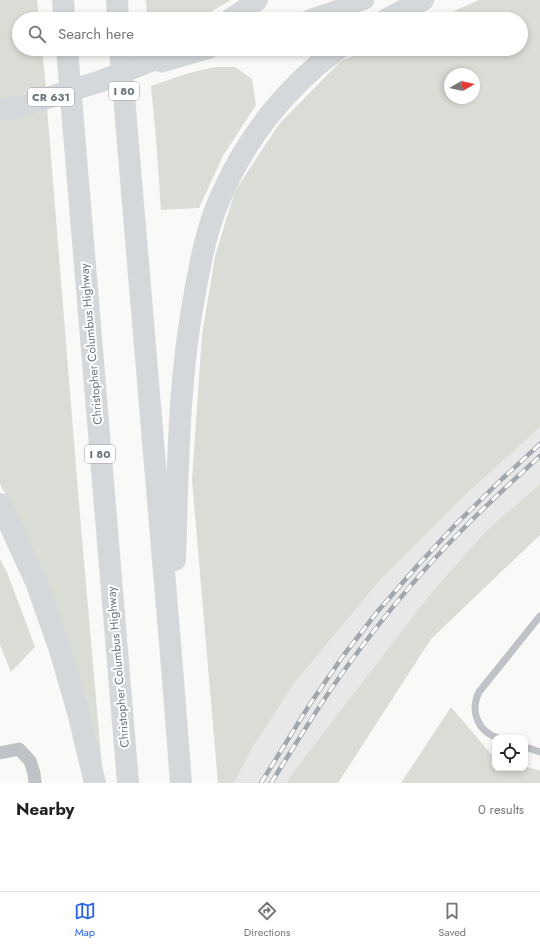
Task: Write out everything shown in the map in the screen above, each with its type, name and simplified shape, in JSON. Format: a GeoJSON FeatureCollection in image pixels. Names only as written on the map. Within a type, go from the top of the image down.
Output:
{"type":"FeatureCollection","features":[{"type":"Feature","properties":{"kind":"highway"},"geometry":{"type":"LineString","coordinates":[[62,0],[63,12]]}},
{"type":"Feature","properties":{"kind":"highway"},"geometry":{"type":"LineString","coordinates":[[117,0],[118,12]]}},
{"type":"Feature","properties":{"kind":"highway"},"geometry":{"type":"LineString","coordinates":[[242,12],[257,0]]}},
{"type":"Feature","properties":{"kind":"highway"},"geometry":{"type":"LineString","coordinates":[[400,12],[423,0]]}},
{"type":"Feature","properties":{"kind":"highway","name":"Christopher Columbus Highway"},"geometry":{"type":"LineString","coordinates":[[67,56],[128,783]]}},
{"type":"Feature","properties":{"kind":"highway","name":"I 80"},"geometry":{"type":"LineString","coordinates":[[121,56],[181,783]]}},
{"type":"Feature","properties":{"kind":"highway"},"geometry":{"type":"LineString","coordinates":[[101,81],[161,56]]}},
{"type":"Feature","properties":{"kind":"highway"},"geometry":{"type":"LineString","coordinates":[[172,667],[179,430],[183,369],[190,316],[200,262],[211,222],[220,197],[237,162],[260,126],[286,94],[329,56]]}},
{"type":"Feature","properties":{"kind":"highway","name":"CR 631"},"geometry":{"type":"LineString","coordinates":[[0,110],[25,105],[101,81]]}},
{"type":"Feature","properties":{"kind":"highway"},"geometry":{"type":"LineString","coordinates":[[0,504],[36,582],[59,647],[78,712],[95,783]]}},
{"type":"Feature","properties":{"kind":"highway"},"geometry":{"type":"LineString","coordinates":[[0,513],[13,533]]}},
{"type":"Feature","properties":{"kind":"main road"},"geometry":{"type":"LineString","coordinates":[[330,12],[365,0]]}},
{"type":"Feature","properties":{"kind":"main road","name":"CR 631"},"geometry":{"type":"LineString","coordinates":[[101,81],[186,56]]}},
{"type":"Feature","properties":{"kind":"street"},"geometry":{"type":"LineString","coordinates":[[0,753],[19,749],[30,761],[34,773],[35,783]]}},
{"type":"Feature","properties":{"kind":"lane"},"geometry":{"type":"LineString","coordinates":[[492,736],[485,730],[476,717],[476,698],[479,692],[540,616]]}},
{"type":"Feature","properties":{"kind":"lane"},"geometry":{"type":"LineString","coordinates":[[528,748],[540,752]]}},
{"type":"Feature","properties":{"kind":"shaded area"},"geometry":{"type":"Polygon","coordinates":[[[0,0],[37,0],[38,12],[12,12],[12,56],[43,56],[46,88],[0,100],[0,0]]]}},
{"type":"Feature","properties":{"kind":"shaded area"},"geometry":{"type":"Polygon","coordinates":[[[146,0],[231,0],[211,12],[147,12],[146,0]]]}},
{"type":"Feature","properties":{"kind":"shaded area"},"geometry":{"type":"Polygon","coordinates":[[[479,0],[540,0],[540,427],[461,499],[381,579],[295,682],[253,747],[234,783],[218,783],[192,480],[202,335],[215,256],[235,191],[279,124],[341,61],[353,56],[528,56],[528,12],[452,12],[479,0]]]}},
{"type":"Feature","properties":{"kind":"shaded area"},"geometry":{"type":"Polygon","coordinates":[[[215,67],[235,67],[252,79],[256,105],[223,156],[199,208],[161,210],[151,86],[189,73],[215,67]]]}},
{"type":"Feature","properties":{"kind":"shaded area"},"geometry":{"type":"Polygon","coordinates":[[[47,108],[102,767],[21,525],[0,484],[0,120],[47,108]]]}},
{"type":"Feature","properties":{"kind":"shaded area"},"geometry":{"type":"Polygon","coordinates":[[[540,427],[540,484],[486,531],[431,593],[287,783],[234,783],[253,747],[295,682],[381,579],[461,499],[540,427]]]}},
{"type":"Feature","properties":{"kind":"shaded area"},"geometry":{"type":"Polygon","coordinates":[[[540,484],[540,535],[431,639],[338,783],[287,783],[292,774],[431,593],[486,531],[540,484]]]}},
{"type":"Feature","properties":{"kind":"shaded area"},"geometry":{"type":"Polygon","coordinates":[[[0,559],[7,572],[35,647],[11,672],[0,645],[0,559]]]}},
{"type":"Feature","properties":{"kind":"shaded area"},"geometry":{"type":"Polygon","coordinates":[[[451,707],[492,754],[492,771],[528,771],[528,767],[540,771],[540,783],[401,783],[451,707]]]}},
{"type":"Feature","properties":{"kind":"railway"},"geometry":{"type":"LineString","coordinates":[[261,783],[310,704],[343,656],[378,611],[457,523],[540,444]]}},
{"type":"Feature","properties":{"kind":"railway"},"geometry":{"type":"LineString","coordinates":[[271,783],[330,691],[377,627],[448,545],[482,510],[540,456]]}}]}
